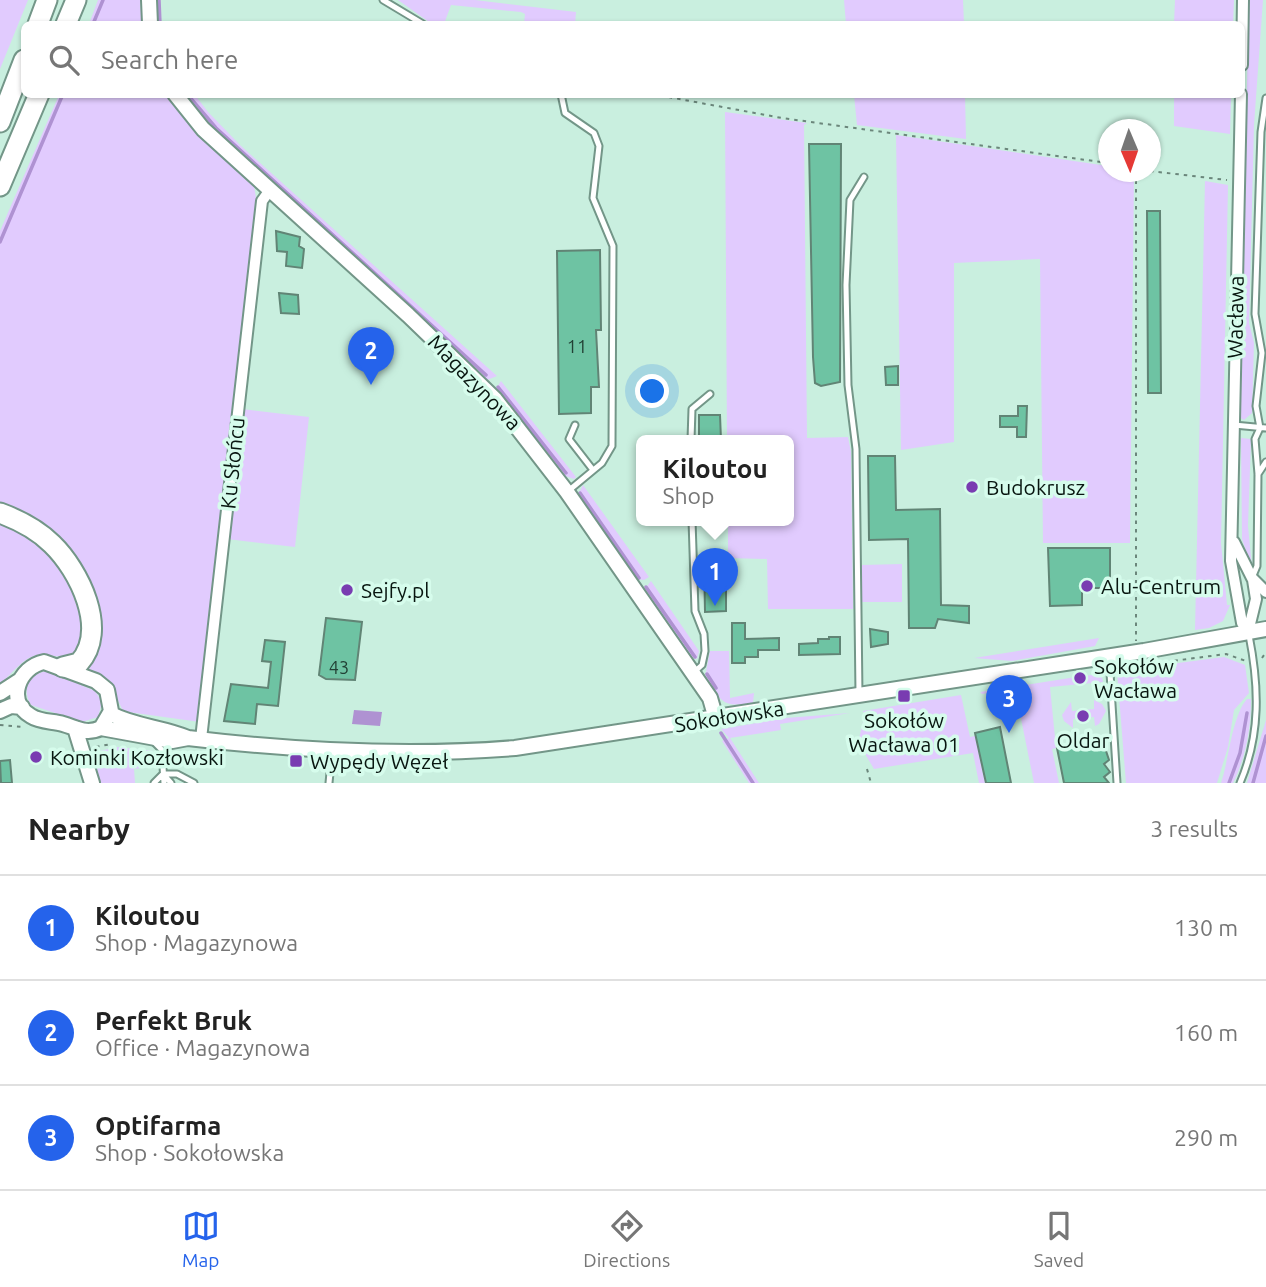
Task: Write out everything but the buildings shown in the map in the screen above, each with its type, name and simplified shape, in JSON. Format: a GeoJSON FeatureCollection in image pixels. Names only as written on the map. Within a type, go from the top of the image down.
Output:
{"type":"FeatureCollection","features":[{"type":"Feature","properties":{"kind":"highway"},"geometry":{"type":"LineString","coordinates":[[39,21],[47,0]]}},
{"type":"Feature","properties":{"kind":"highway"},"geometry":{"type":"LineString","coordinates":[[67,21],[76,0]]}},
{"type":"Feature","properties":{"kind":"highway"},"geometry":{"type":"LineString","coordinates":[[0,122],[21,69]]}},
{"type":"Feature","properties":{"kind":"highway"},"geometry":{"type":"LineString","coordinates":[[0,186],[36,98]]}},
{"type":"Feature","properties":{"kind":"highway"},"geometry":{"type":"LineString","coordinates":[[0,513],[30,527],[53,545],[80,585],[90,618],[91,643],[79,663],[63,667]]}},
{"type":"Feature","properties":{"kind":"street"},"geometry":{"type":"LineString","coordinates":[[149,0],[150,21]]}},
{"type":"Feature","properties":{"kind":"street"},"geometry":{"type":"LineString","coordinates":[[1242,21],[1243,0]]}},
{"type":"Feature","properties":{"kind":"street","name":"Magazynowa"},"geometry":{"type":"LineString","coordinates":[[177,98],[192,118],[481,384],[517,425],[568,492],[710,698],[716,719]]}},
{"type":"Feature","properties":{"kind":"street","name":"Wacława"},"geometry":{"type":"LineString","coordinates":[[1241,98],[1231,561],[1241,623],[1248,632]]}},
{"type":"Feature","properties":{"kind":"street","name":"Ku Słońcu"},"geometry":{"type":"LineString","coordinates":[[195,739],[262,201],[270,190]]}},
{"type":"Feature","properties":{"kind":"street","name":"Wacława"},"geometry":{"type":"LineString","coordinates":[[1233,541],[1252,578],[1256,599],[1248,632]]}},
{"type":"Feature","properties":{"kind":"street","name":"Wacława"},"geometry":{"type":"LineString","coordinates":[[1252,578],[1266,592]]}},
{"type":"Feature","properties":{"kind":"street","name":"Sokołowska"},"geometry":{"type":"LineString","coordinates":[[111,713],[137,725],[172,731],[195,739],[332,752],[431,754],[516,748],[1139,652],[1266,629]]}},
{"type":"Feature","properties":{"kind":"street"},"geometry":{"type":"LineString","coordinates":[[0,693],[20,680],[37,664],[48,662],[104,686],[112,701],[111,713],[99,729],[87,761]]}},
{"type":"Feature","properties":{"kind":"street"},"geometry":{"type":"LineString","coordinates":[[20,680],[17,692],[22,707],[31,716],[75,729],[99,729]]}},
{"type":"Feature","properties":{"kind":"street"},"geometry":{"type":"LineString","coordinates":[[0,711],[11,706],[22,707]]}},
{"type":"Feature","properties":{"kind":"street"},"geometry":{"type":"LineString","coordinates":[[75,729],[92,783]]}},
{"type":"Feature","properties":{"kind":"street","name":"Sokołowska"},"geometry":{"type":"LineString","coordinates":[[99,729],[151,738],[167,746],[195,739]]}},
{"type":"Feature","properties":{"kind":"lane"},"geometry":{"type":"LineString","coordinates":[[383,0],[418,21]]}},
{"type":"Feature","properties":{"kind":"lane"},"geometry":{"type":"LineString","coordinates":[[562,98],[565,113],[590,130],[598,140],[599,165],[593,198],[613,246],[614,432],[608,455],[568,492]]}},
{"type":"Feature","properties":{"kind":"lane"},"geometry":{"type":"LineString","coordinates":[[1252,578],[1257,566],[1258,474],[1255,439],[1264,429],[1262,412],[1256,406],[1262,353],[1256,304],[1261,132],[1266,98]]}},
{"type":"Feature","properties":{"kind":"lane"},"geometry":{"type":"LineString","coordinates":[[859,694],[856,449],[848,385],[846,285],[850,200],[864,177]]}},
{"type":"Feature","properties":{"kind":"lane"},"geometry":{"type":"LineString","coordinates":[[1256,304],[1266,305]]}},
{"type":"Feature","properties":{"kind":"lane"},"geometry":{"type":"LineString","coordinates":[[1262,353],[1266,361]]}},
{"type":"Feature","properties":{"kind":"lane"},"geometry":{"type":"LineString","coordinates":[[691,435],[692,408],[710,394]]}},
{"type":"Feature","properties":{"kind":"lane"},"geometry":{"type":"LineString","coordinates":[[575,425],[569,439],[593,470]]}},
{"type":"Feature","properties":{"kind":"lane"},"geometry":{"type":"LineString","coordinates":[[1232,425],[1264,429]]}},
{"type":"Feature","properties":{"kind":"lane"},"geometry":{"type":"LineString","coordinates":[[1258,474],[1266,462]]}},
{"type":"Feature","properties":{"kind":"lane"},"geometry":{"type":"LineString","coordinates":[[692,526],[695,611],[704,634],[705,651],[702,665],[692,673]]}},
{"type":"Feature","properties":{"kind":"lane"},"geometry":{"type":"LineString","coordinates":[[1240,783],[1255,733],[1257,704],[1248,632]]}},
{"type":"Feature","properties":{"kind":"lane"},"geometry":{"type":"LineString","coordinates":[[1109,656],[1117,783]]}},
{"type":"Feature","properties":{"kind":"lane"},"geometry":{"type":"LineString","coordinates":[[1257,704],[1266,707]]}},
{"type":"Feature","properties":{"kind":"lane"},"geometry":{"type":"LineString","coordinates":[[164,783],[167,746]]}},
{"type":"Feature","properties":{"kind":"lane"},"geometry":{"type":"LineString","coordinates":[[329,783],[332,752]]}},
{"type":"Feature","properties":{"kind":"lane"},"geometry":{"type":"LineString","coordinates":[[163,774],[171,783]]}},
{"type":"Feature","properties":{"kind":"lane"},"geometry":{"type":"LineString","coordinates":[[154,783],[163,774],[177,774],[194,783]]}},
{"type":"Feature","properties":{"kind":"path"},"geometry":{"type":"LineString","coordinates":[[674,98],[782,118],[1098,162]]}},
{"type":"Feature","properties":{"kind":"path"},"geometry":{"type":"LineString","coordinates":[[1161,172],[1238,181]]}},
{"type":"Feature","properties":{"kind":"path"},"geometry":{"type":"LineString","coordinates":[[1136,182],[1135,542],[1139,652]]}},
{"type":"Feature","properties":{"kind":"path"},"geometry":{"type":"LineString","coordinates":[[1261,658],[1266,652]]}},
{"type":"Feature","properties":{"kind":"path"},"geometry":{"type":"LineString","coordinates":[[867,769],[871,783]]}},
{"type":"Feature","properties":{"kind":"shaded area"},"geometry":{"type":"Polygon","coordinates":[[[0,0],[28,0],[0,69],[0,0]]]}},
{"type":"Feature","properties":{"kind":"shaded area"},"geometry":{"type":"Polygon","coordinates":[[[98,0],[140,0],[142,21],[90,21],[98,0]]]}},
{"type":"Feature","properties":{"kind":"shaded area"},"geometry":{"type":"Polygon","coordinates":[[[398,0],[475,0],[576,12],[575,21],[524,21],[525,14],[521,12],[451,5],[445,21],[428,21],[398,0]]]}},
{"type":"Feature","properties":{"kind":"shaded area"},"geometry":{"type":"Polygon","coordinates":[[[844,0],[963,0],[964,21],[846,21],[844,0]]]}},
{"type":"Feature","properties":{"kind":"shaded area"},"geometry":{"type":"Polygon","coordinates":[[[1175,0],[1234,0],[1233,21],[1174,21],[1175,0]]]}},
{"type":"Feature","properties":{"kind":"shaded area"},"geometry":{"type":"Polygon","coordinates":[[[1249,0],[1263,0],[1254,125],[1249,323],[1254,343],[1252,413],[1244,420],[1239,417],[1249,0]]]}},
{"type":"Feature","properties":{"kind":"shaded area"},"geometry":{"type":"Polygon","coordinates":[[[58,98],[170,98],[178,110],[254,186],[257,204],[200,722],[128,712],[125,715],[110,684],[87,668],[100,645],[100,622],[38,521],[0,503],[0,231],[58,98]]]}},
{"type":"Feature","properties":{"kind":"shaded area"},"geometry":{"type":"Polygon","coordinates":[[[187,98],[197,98],[240,145],[497,376],[487,380],[223,138],[187,98]]]}},
{"type":"Feature","properties":{"kind":"shaded area"},"geometry":{"type":"Polygon","coordinates":[[[854,98],[965,98],[966,139],[857,125],[854,98]]]}},
{"type":"Feature","properties":{"kind":"shaded area"},"geometry":{"type":"Polygon","coordinates":[[[1174,98],[1231,98],[1230,134],[1174,126],[1174,98]]]}},
{"type":"Feature","properties":{"kind":"shaded area"},"geometry":{"type":"Polygon","coordinates":[[[725,112],[807,123],[804,125],[807,438],[848,437],[851,452],[853,609],[768,609],[767,559],[728,558],[728,526],[794,526],[794,435],[727,435],[725,112]]]}},
{"type":"Feature","properties":{"kind":"shaded area"},"geometry":{"type":"Polygon","coordinates":[[[896,135],[1098,165],[1098,182],[1134,182],[1130,543],[1043,543],[1040,259],[954,263],[954,442],[901,450],[896,135]]]}},
{"type":"Feature","properties":{"kind":"shaded area"},"geometry":{"type":"Polygon","coordinates":[[[1205,181],[1228,185],[1221,543],[1227,605],[1230,605],[1223,621],[1209,628],[1195,630],[1205,181]]]}},
{"type":"Feature","properties":{"kind":"shaded area"},"geometry":{"type":"Polygon","coordinates":[[[501,381],[576,477],[574,479],[565,476],[496,389],[501,381]]]}},
{"type":"Feature","properties":{"kind":"shaded area"},"geometry":{"type":"Polygon","coordinates":[[[242,409],[309,417],[295,547],[227,539],[242,409]]]}},
{"type":"Feature","properties":{"kind":"shaded area"},"geometry":{"type":"Polygon","coordinates":[[[1241,438],[1251,439],[1248,526],[1252,568],[1242,539],[1241,438]]]}},
{"type":"Feature","properties":{"kind":"shaded area"},"geometry":{"type":"Polygon","coordinates":[[[583,485],[649,577],[644,580],[636,579],[578,495],[583,485]]]}},
{"type":"Feature","properties":{"kind":"shaded area"},"geometry":{"type":"Polygon","coordinates":[[[0,518],[46,546],[69,581],[82,611],[85,626],[84,639],[76,654],[66,657],[33,656],[0,684],[0,518]]]}},
{"type":"Feature","properties":{"kind":"shaded area"},"geometry":{"type":"Polygon","coordinates":[[[902,564],[902,602],[862,602],[862,565],[902,564]]]}},
{"type":"Feature","properties":{"kind":"shaded area"},"geometry":{"type":"Polygon","coordinates":[[[651,581],[699,651],[697,659],[690,656],[644,590],[651,581]]]}},
{"type":"Feature","properties":{"kind":"shaded area"},"geometry":{"type":"Polygon","coordinates":[[[1099,638],[1095,646],[1012,661],[974,658],[1099,638]]]}},
{"type":"Feature","properties":{"kind":"shaded area"},"geometry":{"type":"Polygon","coordinates":[[[710,651],[729,651],[730,698],[754,693],[753,703],[735,705],[719,698],[705,677],[710,651]]]}},
{"type":"Feature","properties":{"kind":"shaded area"},"geometry":{"type":"Polygon","coordinates":[[[1224,657],[1245,665],[1249,693],[1234,710],[1228,747],[1217,783],[1126,783],[1117,671],[1224,657]]]}},
{"type":"Feature","properties":{"kind":"shaded area"},"geometry":{"type":"Polygon","coordinates":[[[48,671],[95,691],[102,702],[98,717],[82,722],[31,705],[27,693],[29,683],[36,675],[48,671]]]}},
{"type":"Feature","properties":{"kind":"shaded area"},"geometry":{"type":"Polygon","coordinates":[[[1101,674],[1103,682],[1050,687],[1056,748],[1052,749],[1059,783],[1034,783],[1015,689],[982,694],[980,692],[1076,677],[1077,681],[1083,681],[1083,676],[1101,674]]]}},
{"type":"Feature","properties":{"kind":"shaded area"},"geometry":{"type":"Polygon","coordinates":[[[961,695],[970,737],[975,736],[985,783],[979,783],[973,753],[874,769],[858,742],[865,715],[863,711],[961,695]]]}},
{"type":"Feature","properties":{"kind":"shaded area"},"geometry":{"type":"Polygon","coordinates":[[[1247,699],[1251,699],[1250,721],[1241,763],[1233,783],[1221,783],[1234,727],[1247,699]]]}},
{"type":"Feature","properties":{"kind":"shaded area"},"geometry":{"type":"Polygon","coordinates":[[[1094,700],[1102,704],[1106,711],[1099,724],[1095,726],[1094,717],[1073,719],[1073,728],[1064,721],[1062,715],[1071,702],[1072,711],[1094,709],[1094,700]]]}},
{"type":"Feature","properties":{"kind":"shaded area"},"geometry":{"type":"Polygon","coordinates":[[[354,710],[382,712],[380,726],[352,724],[354,710]]]}},
{"type":"Feature","properties":{"kind":"shaded area"},"geometry":{"type":"Polygon","coordinates":[[[850,713],[780,724],[781,730],[730,738],[759,783],[749,783],[722,741],[729,738],[721,729],[786,718],[850,713]]]}},
{"type":"Feature","properties":{"kind":"shaded area"},"geometry":{"type":"Polygon","coordinates":[[[1266,720],[1266,783],[1247,783],[1266,720]]]}},
{"type":"Feature","properties":{"kind":"shaded area"},"geometry":{"type":"Polygon","coordinates":[[[118,747],[153,751],[151,767],[134,769],[135,783],[99,783],[95,752],[118,747]]]}},
{"type":"Feature","properties":{"kind":"waterway"},"geometry":{"type":"LineString","coordinates":[[94,21],[103,0]]}},
{"type":"Feature","properties":{"kind":"waterway"},"geometry":{"type":"LineString","coordinates":[[159,0],[160,21]]}},
{"type":"Feature","properties":{"kind":"waterway"},"geometry":{"type":"LineString","coordinates":[[0,242],[61,98]]}},
{"type":"Feature","properties":{"kind":"waterway"},"geometry":{"type":"LineString","coordinates":[[190,98],[216,128],[486,375]]}},
{"type":"Feature","properties":{"kind":"waterway"},"geometry":{"type":"LineString","coordinates":[[498,387],[566,473]]}},
{"type":"Feature","properties":{"kind":"waterway"},"geometry":{"type":"LineString","coordinates":[[580,493],[639,578]]}},
{"type":"Feature","properties":{"kind":"waterway"},"geometry":{"type":"LineString","coordinates":[[646,587],[695,657]]}},
{"type":"Feature","properties":{"kind":"waterway"},"geometry":{"type":"LineString","coordinates":[[707,674],[716,688]]}},
{"type":"Feature","properties":{"kind":"waterway"},"geometry":{"type":"LineString","coordinates":[[1229,783],[1240,753],[1247,713]]}},
{"type":"Feature","properties":{"kind":"waterway"},"geometry":{"type":"LineString","coordinates":[[721,733],[753,783]]}},
{"type":"Feature","properties":{"kind":"waterway"},"geometry":{"type":"LineString","coordinates":[[1253,783],[1266,736]]}},
{"type":"Feature","properties":{"kind":"place","name":"Perfekt Bruk"},"geometry":{"type":"Point","coordinates":[371,385]}},
{"type":"Feature","properties":{"kind":"place","name":"Budokrusz"},"geometry":{"type":"Point","coordinates":[972,487]}},
{"type":"Feature","properties":{"kind":"place","name":"Alu-Centrum"},"geometry":{"type":"Point","coordinates":[1087,586]}},
{"type":"Feature","properties":{"kind":"place","name":"Sejfy.pl"},"geometry":{"type":"Point","coordinates":[347,590]}},
{"type":"Feature","properties":{"kind":"place","name":"Kiloutou"},"geometry":{"type":"Point","coordinates":[715,606]}},
{"type":"Feature","properties":{"kind":"place","name":"Sokołów Wacława"},"geometry":{"type":"Point","coordinates":[1080,678]}},
{"type":"Feature","properties":{"kind":"place","name":"Sokołów Wacława 01"},"geometry":{"type":"Point","coordinates":[904,696]}},
{"type":"Feature","properties":{"kind":"place","name":"Oldar"},"geometry":{"type":"Point","coordinates":[1083,716]}},
{"type":"Feature","properties":{"kind":"place","name":"Optifarma"},"geometry":{"type":"Point","coordinates":[1009,733]}},
{"type":"Feature","properties":{"kind":"place","name":"Kominki Kozłowski"},"geometry":{"type":"Point","coordinates":[36,757]}},
{"type":"Feature","properties":{"kind":"place","name":"Wypędy Węzeł"},"geometry":{"type":"Point","coordinates":[296,761]}}]}
